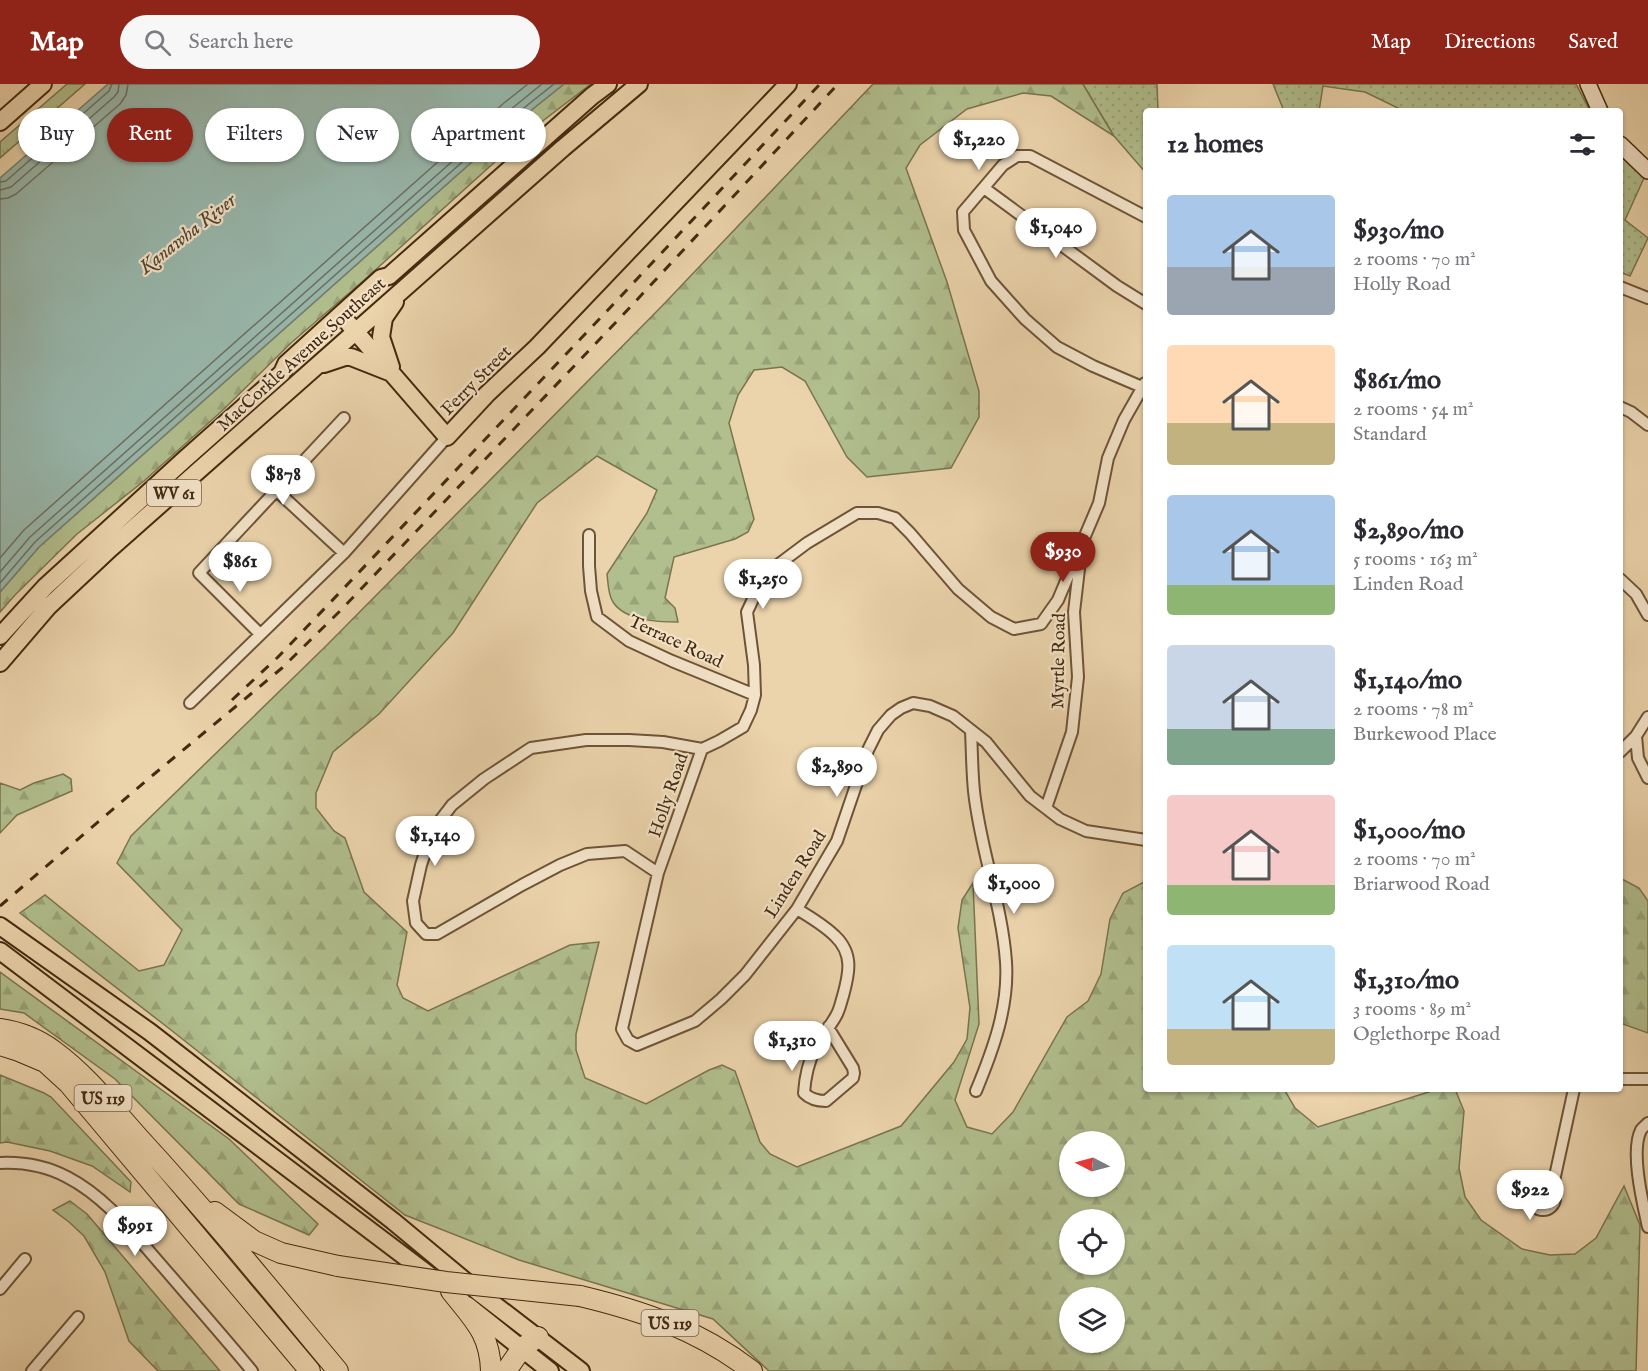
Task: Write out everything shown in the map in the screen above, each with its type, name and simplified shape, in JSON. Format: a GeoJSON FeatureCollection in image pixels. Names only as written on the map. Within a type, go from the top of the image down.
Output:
{"type":"FeatureCollection","features":[{"type":"Feature","properties":{"kind":"highway","name":"US 119"},"geometry":{"type":"LineString","coordinates":[[0,1029],[19,1032],[54,1051],[86,1079],[189,1192],[255,1241],[281,1253],[338,1266],[446,1282],[580,1296],[627,1308],[670,1323],[701,1337],[752,1371]]}},
{"type":"Feature","properties":{"kind":"highway","name":"US 119"},"geometry":{"type":"LineString","coordinates":[[0,1045],[45,1062],[69,1084],[310,1371]]}},
{"type":"Feature","properties":{"kind":"highway"},"geometry":{"type":"LineString","coordinates":[[189,1192],[338,1371]]}},
{"type":"Feature","properties":{"kind":"highway"},"geometry":{"type":"LineString","coordinates":[[451,1291],[483,1334],[489,1349],[491,1371]]}},
{"type":"Feature","properties":{"kind":"highway"},"geometry":{"type":"LineString","coordinates":[[506,1371],[530,1347]]}},
{"type":"Feature","properties":{"kind":"highway"},"geometry":{"type":"LineString","coordinates":[[518,1371],[530,1347]]}},
{"type":"Feature","properties":{"kind":"main road"},"geometry":{"type":"LineString","coordinates":[[0,122],[43,84]]}},
{"type":"Feature","properties":{"kind":"main road","name":"MacCorkle Avenue Southeast"},"geometry":{"type":"LineString","coordinates":[[0,663],[48,607],[103,555],[314,368],[385,283],[388,276],[505,171],[591,96],[608,84]]}},
{"type":"Feature","properties":{"kind":"main road","name":"MacCorkle Avenue Southeast"},"geometry":{"type":"LineString","coordinates":[[0,636],[45,587],[282,373],[294,368],[404,288],[639,84]]}},
{"type":"Feature","properties":{"kind":"main road","name":"Ferry Street"},"geometry":{"type":"LineString","coordinates":[[447,437],[487,394],[537,347],[788,84]]}},
{"type":"Feature","properties":{"kind":"main road","name":"MacCorkle Avenue Southeast"},"geometry":{"type":"LineString","coordinates":[[282,373],[286,364],[381,278],[388,276]]}},
{"type":"Feature","properties":{"kind":"main road"},"geometry":{"type":"LineString","coordinates":[[393,374],[381,337],[382,327],[384,318],[404,288]]}},
{"type":"Feature","properties":{"kind":"main road"},"geometry":{"type":"LineString","coordinates":[[351,325],[447,437]]}},
{"type":"Feature","properties":{"kind":"main road"},"geometry":{"type":"LineString","coordinates":[[314,368],[351,357],[393,374]]}},
{"type":"Feature","properties":{"kind":"main road"},"geometry":{"type":"LineString","coordinates":[[0,926],[150,1032],[383,1214],[482,1295],[550,1371]]}},
{"type":"Feature","properties":{"kind":"main road"},"geometry":{"type":"LineString","coordinates":[[0,951],[451,1291],[530,1347],[581,1371]]}},
{"type":"Feature","properties":{"kind":"street"},"geometry":{"type":"LineString","coordinates":[[1588,84],[1599,108]]}},
{"type":"Feature","properties":{"kind":"street"},"geometry":{"type":"LineString","coordinates":[[1623,147],[1648,171]]}},
{"type":"Feature","properties":{"kind":"street"},"geometry":{"type":"LineString","coordinates":[[1143,215],[1030,156],[1017,156],[1003,165],[963,212],[964,230],[991,281],[1025,319],[1057,347],[1092,366],[1143,384]]}},
{"type":"Feature","properties":{"kind":"street"},"geometry":{"type":"LineString","coordinates":[[984,188],[1117,286],[1143,302]]}},
{"type":"Feature","properties":{"kind":"street"},"geometry":{"type":"LineString","coordinates":[[1623,288],[1648,298]]}},
{"type":"Feature","properties":{"kind":"street"},"geometry":{"type":"LineString","coordinates":[[1623,294],[1648,298]]}},
{"type":"Feature","properties":{"kind":"street","name":"Myrtle Road"},"geometry":{"type":"LineString","coordinates":[[1046,808],[1072,732],[1078,677],[1074,612],[1082,543],[1100,503],[1108,458],[1124,420],[1143,386]]}},
{"type":"Feature","properties":{"kind":"street"},"geometry":{"type":"LineString","coordinates":[[1623,408],[1648,425]]}},
{"type":"Feature","properties":{"kind":"street"},"geometry":{"type":"LineString","coordinates":[[260,634],[199,573],[344,418]]}},
{"type":"Feature","properties":{"kind":"street","name":"Ferry Street"},"geometry":{"type":"LineString","coordinates":[[190,703],[344,553],[447,437]]}},
{"type":"Feature","properties":{"kind":"street"},"geometry":{"type":"LineString","coordinates":[[277,491],[344,553]]}},
{"type":"Feature","properties":{"kind":"street","name":"Holly Road"},"geometry":{"type":"LineString","coordinates":[[637,1045],[628,1040],[622,1029],[658,873],[702,748],[743,727],[752,710],[754,665],[747,612],[760,584],[779,564],[807,543],[857,513],[878,513],[895,518],[958,590],[991,617],[1014,629],[1041,624],[1058,600],[1082,543]]}},
{"type":"Feature","properties":{"kind":"street","name":"Terrace Road"},"geometry":{"type":"LineString","coordinates":[[589,535],[591,591],[597,617],[629,641],[754,695]]}},
{"type":"Feature","properties":{"kind":"street"},"geometry":{"type":"LineString","coordinates":[[1623,582],[1636,594],[1648,615]]}},
{"type":"Feature","properties":{"kind":"street","name":"Linden Road"},"geometry":{"type":"LineString","coordinates":[[637,1045],[695,1021],[745,975],[797,909],[837,841],[868,750],[878,730],[891,715],[913,703],[930,706],[953,716],[986,742],[1029,796],[1060,819],[1086,831],[1143,840]]}},
{"type":"Feature","properties":{"kind":"street"},"geometry":{"type":"LineString","coordinates":[[1623,749],[1636,736],[1648,717]]}},
{"type":"Feature","properties":{"kind":"street"},"geometry":{"type":"LineString","coordinates":[[971,731],[974,791],[985,853],[999,910],[1006,963],[1004,1005],[993,1050],[976,1091]]}},
{"type":"Feature","properties":{"kind":"street"},"geometry":{"type":"LineString","coordinates":[[1636,736],[1638,758],[1648,778]]}},
{"type":"Feature","properties":{"kind":"street"},"geometry":{"type":"LineString","coordinates":[[658,873],[625,851],[587,854],[522,885],[437,934],[426,934],[416,923],[413,901],[432,831],[452,805],[484,779],[531,748],[586,740],[663,742],[702,748]]}},
{"type":"Feature","properties":{"kind":"street"},"geometry":{"type":"LineString","coordinates":[[797,909],[835,936],[842,944],[847,957],[849,975],[838,1013],[829,1026],[814,1051],[805,1081],[804,1093],[819,1101],[826,1101],[852,1078],[854,1073],[854,1068],[829,1026]]}},
{"type":"Feature","properties":{"kind":"street"},"geometry":{"type":"LineString","coordinates":[[1623,1079],[1648,1079]]}},
{"type":"Feature","properties":{"kind":"street"},"geometry":{"type":"LineString","coordinates":[[1552,1190],[1573,1092]]}},
{"type":"Feature","properties":{"kind":"street"},"geometry":{"type":"LineString","coordinates":[[1648,1123],[1641,1130],[1638,1171],[1648,1227]]}},
{"type":"Feature","properties":{"kind":"street"},"geometry":{"type":"LineString","coordinates":[[0,1163],[34,1165],[50,1170],[73,1180],[100,1199],[124,1222],[252,1371]]}},
{"type":"Feature","properties":{"kind":"street"},"geometry":{"type":"LineString","coordinates":[[0,1289],[25,1259]]}},
{"type":"Feature","properties":{"kind":"street"},"geometry":{"type":"LineString","coordinates":[[32,1371],[78,1317]]}},
{"type":"Feature","properties":{"kind":"green space"},"geometry":{"type":"Polygon","coordinates":[[[67,84],[85,84],[57,108],[39,108],[67,84]]]}},
{"type":"Feature","properties":{"kind":"green space"},"geometry":{"type":"Polygon","coordinates":[[[564,84],[591,84],[546,118],[546,108],[534,108],[564,84]]]}},
{"type":"Feature","properties":{"kind":"green space"},"geometry":{"type":"Polygon","coordinates":[[[873,84],[1083,84],[1114,136],[1051,96],[1023,93],[967,109],[920,145],[906,168],[947,282],[979,391],[979,417],[951,468],[867,477],[847,457],[805,381],[782,367],[754,370],[738,395],[729,423],[754,519],[748,532],[735,539],[674,557],[665,598],[675,608],[678,622],[662,622],[634,617],[618,608],[610,596],[607,574],[647,513],[657,490],[597,456],[537,503],[453,633],[379,714],[333,752],[316,793],[316,808],[334,831],[345,838],[364,892],[407,932],[397,985],[403,998],[428,1011],[570,945],[599,942],[576,1034],[576,1050],[585,1078],[646,1104],[722,1065],[735,1071],[760,1142],[770,1154],[797,1167],[901,1126],[954,1062],[967,1039],[970,1008],[958,928],[962,900],[973,883],[979,1024],[955,1100],[967,1127],[992,1134],[1013,1112],[1067,1017],[1088,1001],[1101,974],[1110,919],[1123,893],[1143,883],[1143,1092],[1286,1092],[1295,1108],[1318,1127],[1429,1092],[1456,1092],[1464,1111],[1459,1168],[1465,1197],[1481,1220],[1522,1249],[1550,1255],[1575,1254],[1596,1238],[1624,1186],[1640,1225],[1636,1371],[769,1371],[713,1319],[519,1260],[405,1215],[20,913],[45,895],[139,971],[164,965],[182,930],[117,863],[131,836],[327,645],[662,306],[873,84]]]}},
{"type":"Feature","properties":{"kind":"green space"},"geometry":{"type":"Polygon","coordinates":[[[1083,84],[1157,84],[1158,108],[1143,108],[1143,170],[1114,136],[1083,84]]]}},
{"type":"Feature","properties":{"kind":"green space"},"geometry":{"type":"Polygon","coordinates":[[[1273,84],[1576,84],[1588,108],[1398,108],[1365,92],[1323,86],[1319,108],[1283,108],[1273,84]]]}},
{"type":"Feature","properties":{"kind":"green space"},"geometry":{"type":"Polygon","coordinates":[[[18,126],[18,142],[0,158],[0,142],[18,126]]]}},
{"type":"Feature","properties":{"kind":"green space"},"geometry":{"type":"Polygon","coordinates":[[[1623,154],[1644,178],[1625,220],[1648,238],[1630,276],[1623,273],[1623,154]]]}},
{"type":"Feature","properties":{"kind":"green space"},"geometry":{"type":"Polygon","coordinates":[[[472,162],[495,162],[291,343],[224,409],[144,481],[77,534],[0,612],[0,592],[39,547],[472,162]]]}},
{"type":"Feature","properties":{"kind":"green space"},"geometry":{"type":"Polygon","coordinates":[[[63,774],[71,779],[72,791],[17,815],[0,833],[0,783],[20,790],[63,774]]]}},
{"type":"Feature","properties":{"kind":"green space"},"geometry":{"type":"Polygon","coordinates":[[[1623,880],[1639,888],[1648,901],[1648,1033],[1623,1024],[1623,880]]]}},
{"type":"Feature","properties":{"kind":"green space"},"geometry":{"type":"Polygon","coordinates":[[[0,972],[229,1139],[318,1224],[309,1235],[239,1204],[115,1079],[24,1013],[0,1009],[0,972]]]}},
{"type":"Feature","properties":{"kind":"green space"},"geometry":{"type":"Polygon","coordinates":[[[0,1075],[51,1097],[131,1182],[130,1192],[92,1166],[50,1151],[7,1142],[0,1143],[0,1075]]]}},
{"type":"Feature","properties":{"kind":"green space"},"geometry":{"type":"Polygon","coordinates":[[[70,1201],[87,1214],[220,1371],[158,1371],[129,1341],[105,1272],[84,1236],[53,1210],[70,1201]]]}},
{"type":"Feature","properties":{"kind":"water","name":"Kanawha River"},"geometry":{"type":"Polygon","coordinates":[[[108,84],[564,84],[534,108],[411,108],[411,162],[472,162],[39,547],[0,592],[0,178],[18,162],[95,162],[95,108],[80,108],[108,84]]]}},
{"type":"Feature","properties":{"kind":"railway"},"geometry":{"type":"LineString","coordinates":[[232,700],[325,608],[820,84]]}},
{"type":"Feature","properties":{"kind":"railway"},"geometry":{"type":"LineString","coordinates":[[0,906],[282,668],[340,611],[620,318],[838,84]]}}]}
